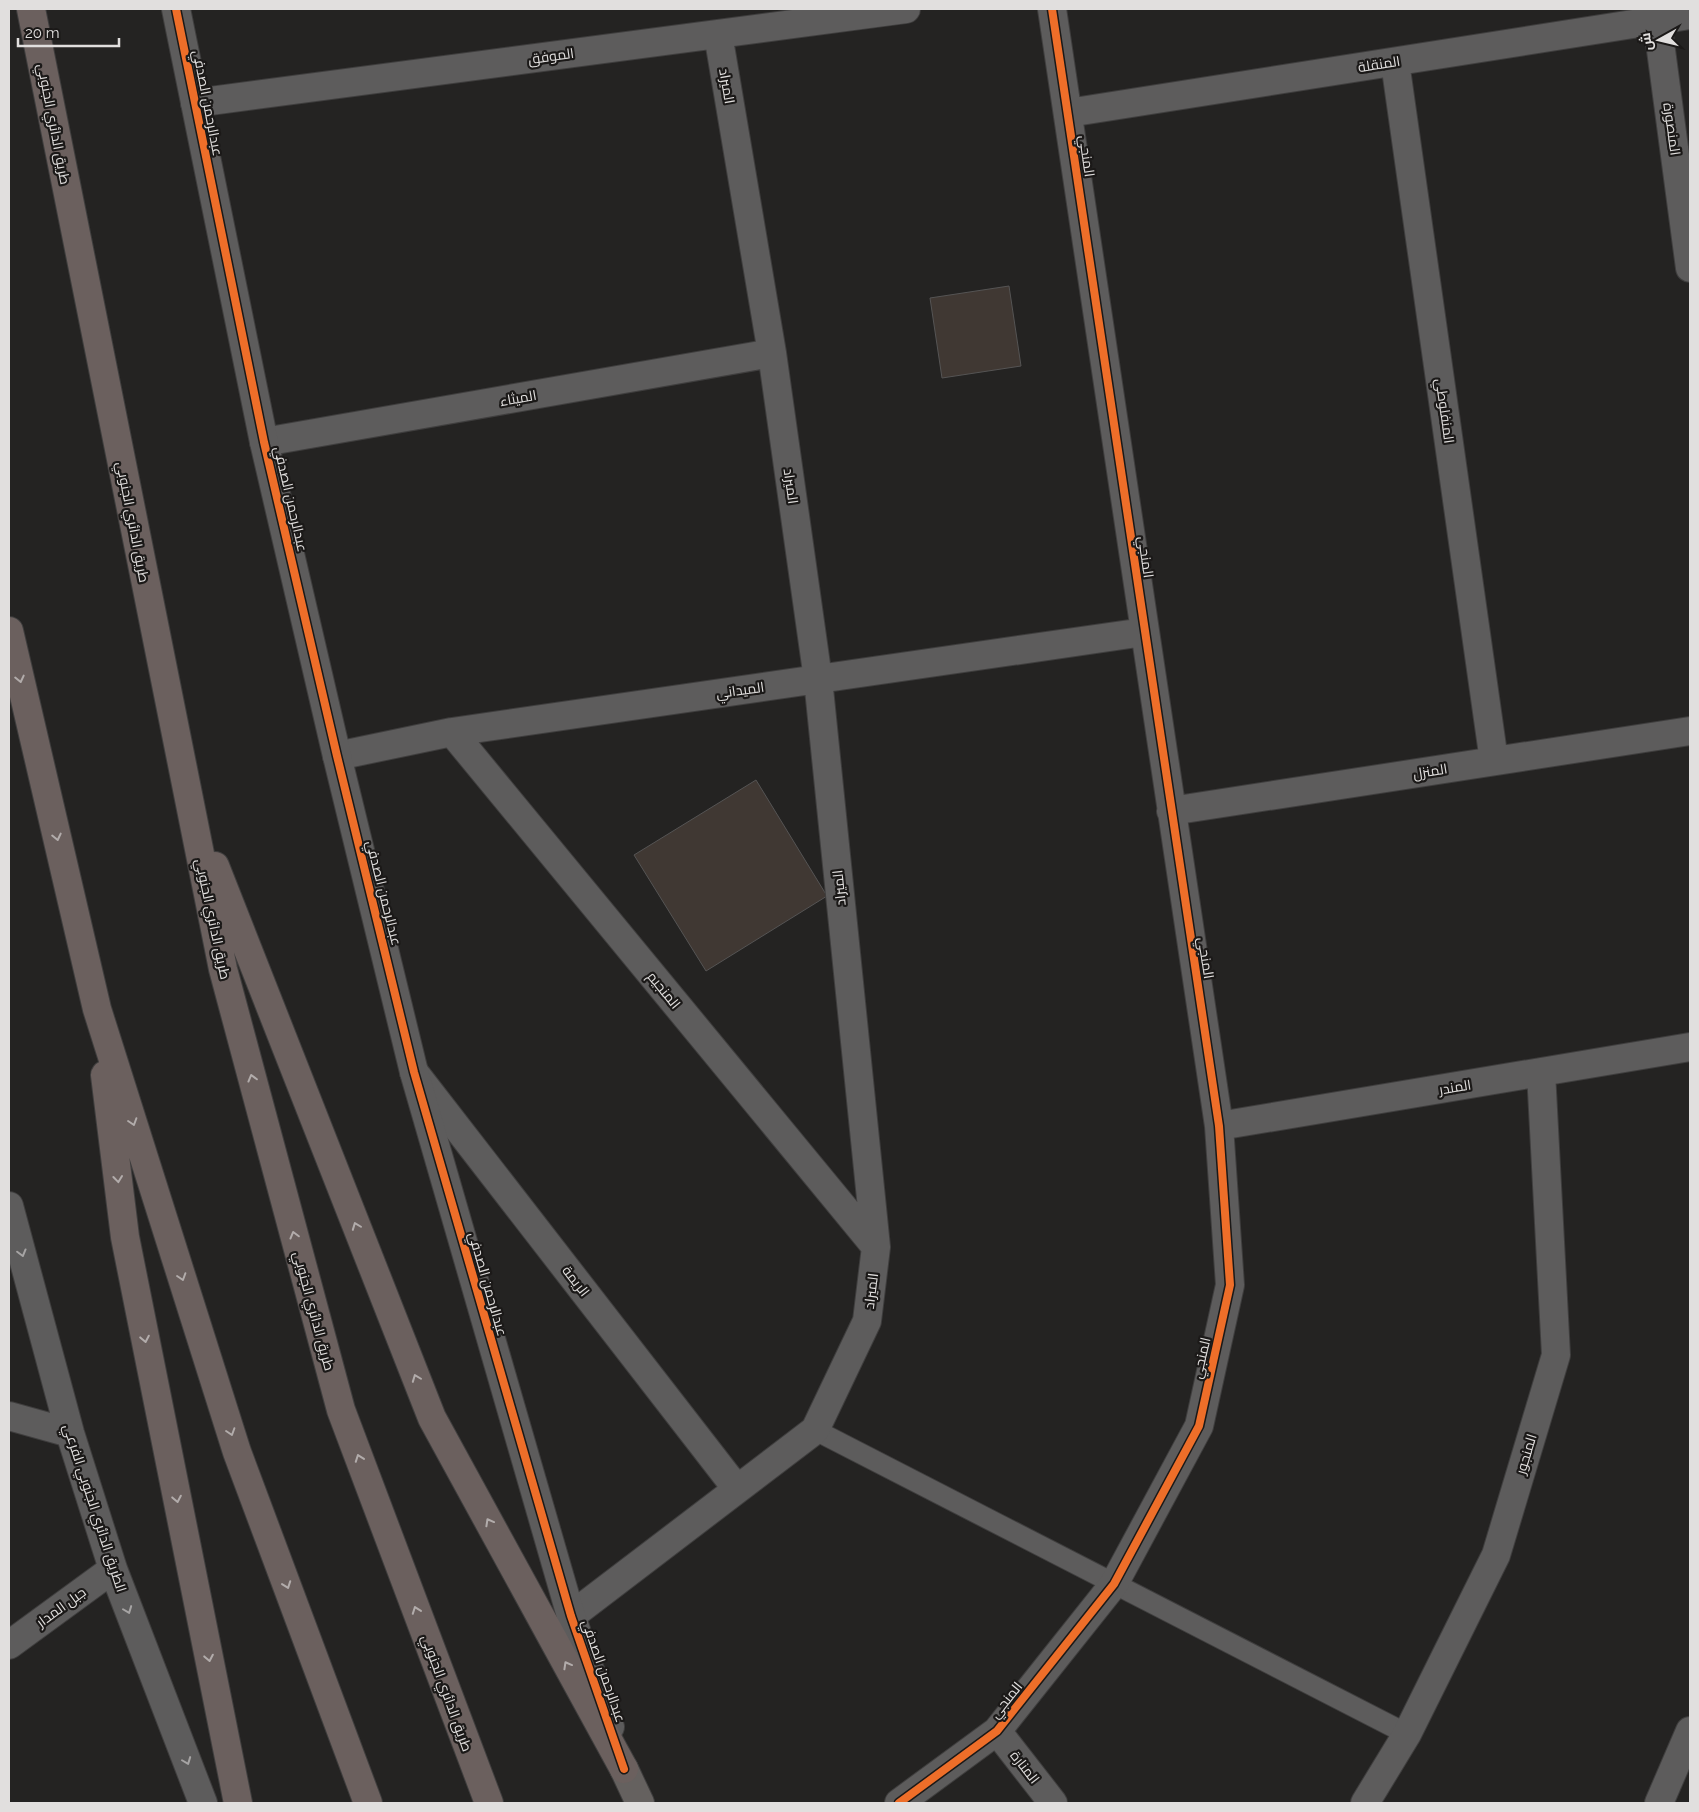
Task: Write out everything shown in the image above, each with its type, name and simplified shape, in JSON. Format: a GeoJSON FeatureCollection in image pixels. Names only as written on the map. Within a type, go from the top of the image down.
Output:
{"type":"FeatureCollection","features":[{"type":"Feature","properties":{"kind":"highway","name":"طريق الدائري الجنوبي"},"geometry":{"type":"LineString","coordinates":[[31,9],[223,969],[341,1410],[489,1803]]}},
{"type":"Feature","properties":{"kind":"highway"},"geometry":{"type":"LineString","coordinates":[[9,631],[97,1009],[237,1452],[368,1803]]}},
{"type":"Feature","properties":{"kind":"highway"},"geometry":{"type":"LineString","coordinates":[[187,795],[432,1418],[624,1769]]}},
{"type":"Feature","properties":{"kind":"highway"},"geometry":{"type":"LineString","coordinates":[[97,1009],[125,1237],[238,1803]]}},
{"type":"Feature","properties":{"kind":"main road"},"geometry":{"type":"LineString","coordinates":[[624,1769],[640,1803]]}},
{"type":"Feature","properties":{"kind":"street","name":"عبدالرحمن الصدفي"},"geometry":{"type":"LineString","coordinates":[[176,9],[264,442],[337,756],[414,1072],[571,1616],[624,1769]]}},
{"type":"Feature","properties":{"kind":"street","name":"الموفق"},"geometry":{"type":"LineString","coordinates":[[195,103],[906,9]]}},
{"type":"Feature","properties":{"kind":"street","name":"المنجي"},"geometry":{"type":"LineString","coordinates":[[899,1803],[997,1731],[1114,1584],[1199,1426],[1230,1286],[1219,1126],[1052,9]]}},
{"type":"Feature","properties":{"kind":"street","name":"المنقلة"},"geometry":{"type":"LineString","coordinates":[[1068,113],[1690,15]]}},
{"type":"Feature","properties":{"kind":"street","name":"المنصورة"},"geometry":{"type":"LineString","coordinates":[[1657,20],[1690,268]]}},
{"type":"Feature","properties":{"kind":"street","name":"الميراد"},"geometry":{"type":"LineString","coordinates":[[571,1616],[815,1430],[867,1321],[876,1247],[818,679],[772,353],[718,34]]}},
{"type":"Feature","properties":{"kind":"street","name":"المنفلوطي"},"geometry":{"type":"LineString","coordinates":[[1396,62],[1494,761]]}},
{"type":"Feature","properties":{"kind":"street","name":"الميثاء"},"geometry":{"type":"LineString","coordinates":[[264,442],[772,353]]}},
{"type":"Feature","properties":{"kind":"street","name":"الميداني"},"geometry":{"type":"LineString","coordinates":[[337,756],[452,732],[1144,632]]}},
{"type":"Feature","properties":{"kind":"street","name":"المنزل"},"geometry":{"type":"LineString","coordinates":[[1171,811],[1690,731]]}},
{"type":"Feature","properties":{"kind":"street","name":"المنجيم"},"geometry":{"type":"LineString","coordinates":[[452,732],[876,1247]]}},
{"type":"Feature","properties":{"kind":"street","name":"المندر"},"geometry":{"type":"LineString","coordinates":[[1219,1126],[1690,1047]]}},
{"type":"Feature","properties":{"kind":"street","name":"الريمة"},"geometry":{"type":"LineString","coordinates":[[414,1072],[737,1489]]}},
{"type":"Feature","properties":{"kind":"street","name":"المنجور"},"geometry":{"type":"LineString","coordinates":[[1365,1803],[1406,1734],[1496,1555],[1556,1355],[1541,1072]]}},
{"type":"Feature","properties":{"kind":"street","name":"الطريق الدائري الجنوبي الفرعي"},"geometry":{"type":"LineString","coordinates":[[9,1206],[70,1433],[113,1569],[203,1803]]}},
{"type":"Feature","properties":{"kind":"street"},"geometry":{"type":"LineString","coordinates":[[9,1416],[70,1433]]}},
{"type":"Feature","properties":{"kind":"street","name":"جبل المدار"},"geometry":{"type":"LineString","coordinates":[[9,1645],[113,1569]]}},
{"type":"Feature","properties":{"kind":"street","name":"المنارة"},"geometry":{"type":"LineString","coordinates":[[997,1731],[1053,1803]]}},
{"type":"Feature","properties":{"kind":"street"},"geometry":{"type":"LineString","coordinates":[[1659,1803],[1690,1731]]}},
{"type":"Feature","properties":{"kind":"lane"},"geometry":{"type":"LineString","coordinates":[[815,1430],[1406,1734]]}},
{"type":"Feature","properties":{"kind":"building"},"geometry":{"type":"Polygon","coordinates":[[[1009,286],[1021,366],[942,378],[930,298],[1009,286]]]}},
{"type":"Feature","properties":{"kind":"building"},"geometry":{"type":"Polygon","coordinates":[[[756,780],[827,896],[706,971],[634,855],[756,780]]]}},
{"type":"Feature","properties":{"kind":"cycle path"},"geometry":{"type":"LineString","coordinates":[[176,9],[264,442],[337,756],[414,1072],[571,1616],[624,1769]]}},
{"type":"Feature","properties":{"kind":"cycle path"},"geometry":{"type":"LineString","coordinates":[[899,1803],[997,1731],[1114,1584],[1199,1426],[1230,1285],[1219,1126],[1052,9]]}}]}
